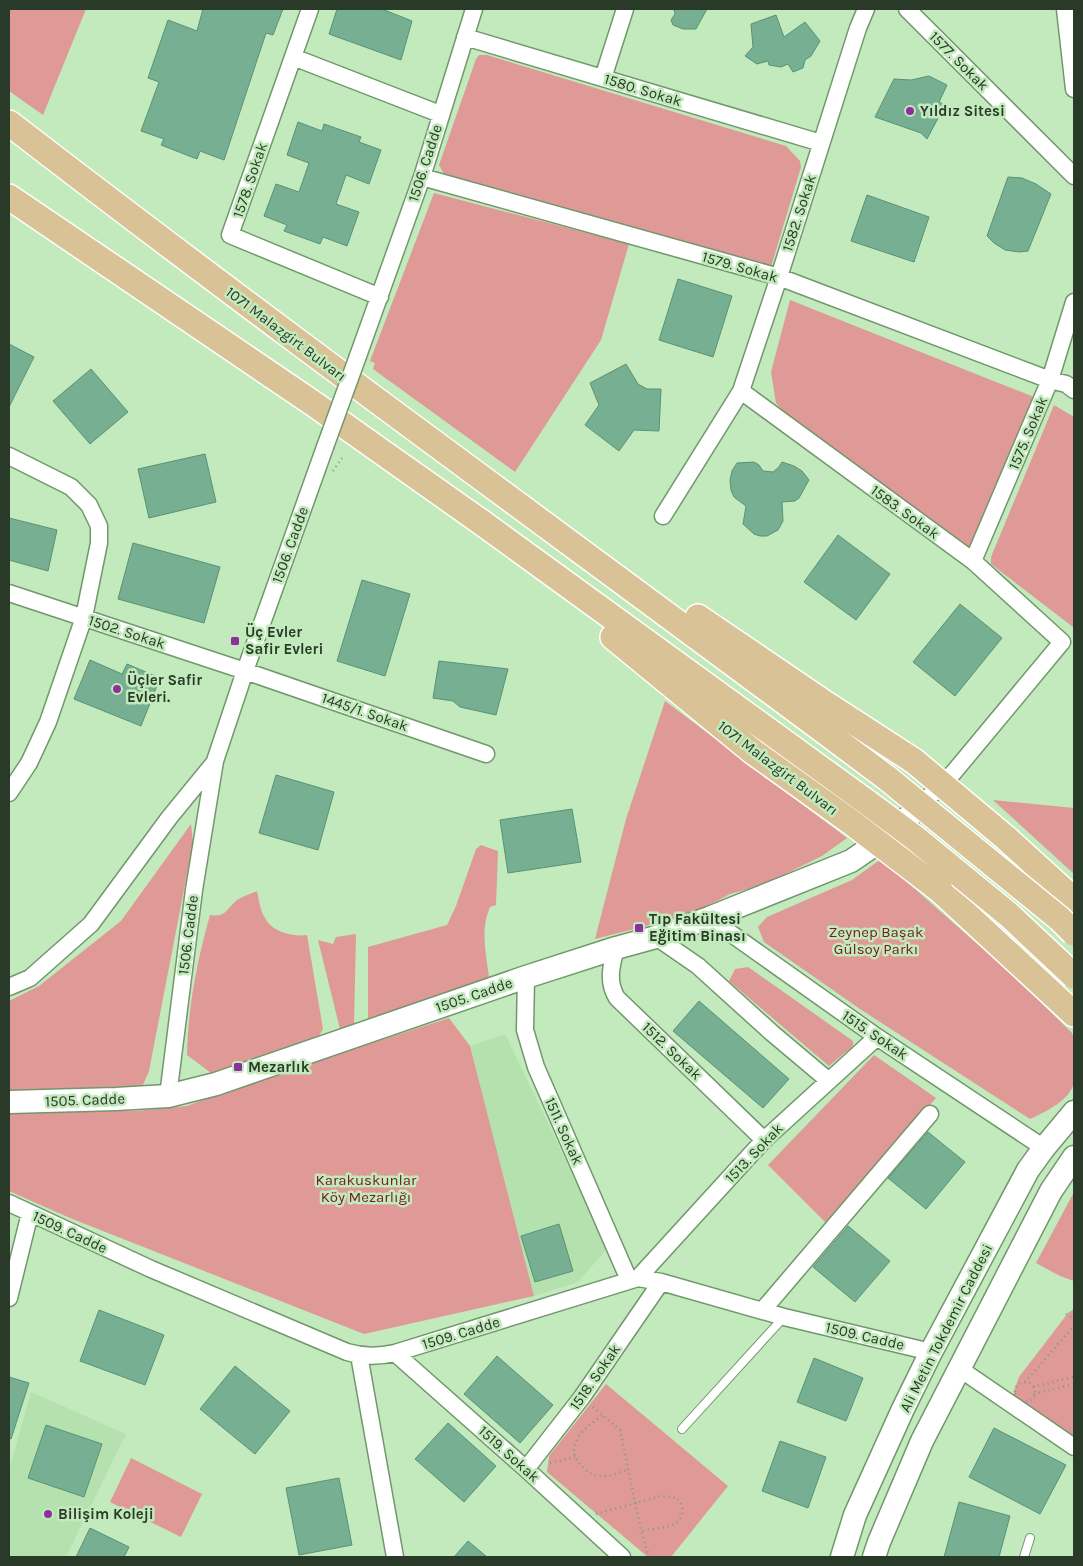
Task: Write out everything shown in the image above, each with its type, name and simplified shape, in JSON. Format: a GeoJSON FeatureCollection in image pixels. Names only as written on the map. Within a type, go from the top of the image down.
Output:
{"type":"FeatureCollection","features":[{"type":"Feature","properties":{"kind":"main road","name":"1071 Malazgirt Bulvarı"},"geometry":{"type":"LineString","coordinates":[[9,123],[308,350],[887,778],[1060,919],[1074,934]]}},
{"type":"Feature","properties":{"kind":"main road","name":"1071 Malazgirt Bulvarı"},"geometry":{"type":"LineString","coordinates":[[9,197],[314,404],[481,522],[868,803],[915,838],[1008,915],[1074,976]]}},
{"type":"Feature","properties":{"kind":"main road","name":"1071 Malazgirt Bulvarı"},"geometry":{"type":"LineString","coordinates":[[481,522],[535,575],[752,751],[851,822],[940,890],[1074,1014]]}},
{"type":"Feature","properties":{"kind":"main road","name":"1071 Malazgirt Bulvarı"},"geometry":{"type":"LineString","coordinates":[[567,540],[658,589],[826,704],[914,761],[1006,838],[1074,900]]}},
{"type":"Feature","properties":{"kind":"street"},"geometry":{"type":"LineString","coordinates":[[310,9],[292,57],[440,114]]}},
{"type":"Feature","properties":{"kind":"street","name":"1506. Cadde"},"geometry":{"type":"LineString","coordinates":[[168,1096],[194,890],[215,761],[245,671],[422,177],[474,9]]}},
{"type":"Feature","properties":{"kind":"street"},"geometry":{"type":"LineString","coordinates":[[603,78],[625,9]]}},
{"type":"Feature","properties":{"kind":"street","name":"1582. Sokak"},"geometry":{"type":"LineString","coordinates":[[663,516],[741,391],[858,28],[866,9]]}},
{"type":"Feature","properties":{"kind":"street","name":"1577. Sokak"},"geometry":{"type":"LineString","coordinates":[[907,9],[1074,176]]}},
{"type":"Feature","properties":{"kind":"street"},"geometry":{"type":"LineString","coordinates":[[1065,9],[1074,89]]}},
{"type":"Feature","properties":{"kind":"street","name":"1580. Sokak"},"geometry":{"type":"LineString","coordinates":[[465,37],[821,144]]}},
{"type":"Feature","properties":{"kind":"street","name":"1578. Sokak"},"geometry":{"type":"LineString","coordinates":[[292,57],[230,235],[380,297]]}},
{"type":"Feature","properties":{"kind":"street","name":"1579. Sokak"},"geometry":{"type":"LineString","coordinates":[[422,177],[779,277],[1050,380],[1066,384],[1074,390]]}},
{"type":"Feature","properties":{"kind":"street","name":"1575. Sokak"},"geometry":{"type":"LineString","coordinates":[[974,561],[1050,380],[1074,302]]}},
{"type":"Feature","properties":{"kind":"street","name":"1583. Sokak"},"geometry":{"type":"LineString","coordinates":[[741,391],[974,561],[1068,641]]}},
{"type":"Feature","properties":{"kind":"street"},"geometry":{"type":"LineString","coordinates":[[9,456],[71,487],[89,504],[99,526],[99,543],[84,617],[48,722],[29,763],[9,794]]}},
{"type":"Feature","properties":{"kind":"street","name":"1502. Sokak"},"geometry":{"type":"LineString","coordinates":[[9,593],[245,671]]}},
{"type":"Feature","properties":{"kind":"street"},"geometry":{"type":"LineString","coordinates":[[915,811],[954,772],[1068,641]]}},
{"type":"Feature","properties":{"kind":"street","name":"1445/1. Sokak"},"geometry":{"type":"LineString","coordinates":[[245,671],[486,754]]}},
{"type":"Feature","properties":{"kind":"street"},"geometry":{"type":"LineString","coordinates":[[9,986],[30,978],[91,924],[169,818],[215,761]]}},
{"type":"Feature","properties":{"kind":"street","name":"1505. Cadde"},"geometry":{"type":"LineString","coordinates":[[9,1102],[168,1096],[216,1084],[526,977],[656,937],[709,918],[850,861],[886,837],[915,811]]}},
{"type":"Feature","properties":{"kind":"street","name":"1515. Sokak"},"geometry":{"type":"LineString","coordinates":[[709,918],[877,1037],[1044,1148]]}},
{"type":"Feature","properties":{"kind":"street"},"geometry":{"type":"LineString","coordinates":[[656,937],[698,966],[772,1033],[829,1081]]}},
{"type":"Feature","properties":{"kind":"street","name":"1512. Sokak"},"geometry":{"type":"LineString","coordinates":[[616,948],[611,964],[610,978],[612,990],[617,998],[764,1140]]}},
{"type":"Feature","properties":{"kind":"street","name":"1511. Sokak"},"geometry":{"type":"LineString","coordinates":[[526,977],[525,1030],[536,1067],[634,1279]]}},
{"type":"Feature","properties":{"kind":"street","name":"1513. Sokak"},"geometry":{"type":"LineString","coordinates":[[634,1279],[764,1140],[877,1037]]}},
{"type":"Feature","properties":{"kind":"street","name":"Ali Metin Tokdemir Caddesi"},"geometry":{"type":"LineString","coordinates":[[842,1557],[855,1515],[931,1352],[1028,1170],[1074,1112]]}},
{"type":"Feature","properties":{"kind":"street"},"geometry":{"type":"LineString","coordinates":[[762,1311],[930,1114]]}},
{"type":"Feature","properties":{"kind":"street","name":"Ali Metin Tokdemir Caddesi"},"geometry":{"type":"LineString","coordinates":[[874,1557],[922,1442],[1051,1191],[1074,1157]]}},
{"type":"Feature","properties":{"kind":"street","name":"1509. Cadde"},"geometry":{"type":"LineString","coordinates":[[9,1203],[160,1273],[347,1352],[370,1357],[395,1353],[634,1279],[661,1282],[784,1317],[931,1352]]}},
{"type":"Feature","properties":{"kind":"street"},"geometry":{"type":"LineString","coordinates":[[9,1298],[30,1213]]}},
{"type":"Feature","properties":{"kind":"street","name":"1518. Sokak"},"geometry":{"type":"LineString","coordinates":[[526,1469],[582,1397],[661,1282]]}},
{"type":"Feature","properties":{"kind":"street","name":"1519. Sokak"},"geometry":{"type":"LineString","coordinates":[[395,1353],[581,1518],[622,1557]]}},
{"type":"Feature","properties":{"kind":"street"},"geometry":{"type":"LineString","coordinates":[[359,1355],[395,1557]]}},
{"type":"Feature","properties":{"kind":"street"},"geometry":{"type":"LineString","coordinates":[[960,1369],[1074,1447]]}},
{"type":"Feature","properties":{"kind":"lane"},"geometry":{"type":"LineString","coordinates":[[682,1430],[784,1317]]}},
{"type":"Feature","properties":{"kind":"lane"},"geometry":{"type":"LineString","coordinates":[[1024,1557],[1030,1538]]}},
{"type":"Feature","properties":{"kind":"path"},"geometry":{"type":"LineString","coordinates":[[1066,1314],[1074,1319]]}},
{"type":"Feature","properties":{"kind":"path"},"geometry":{"type":"LineString","coordinates":[[1033,1387],[1034,1394],[1031,1399],[1025,1402],[1017,1398],[1015,1392],[1017,1386],[1025,1382],[1074,1326]]}},
{"type":"Feature","properties":{"kind":"path"},"geometry":{"type":"LineString","coordinates":[[1025,1382],[1033,1387],[1074,1377]]}},
{"type":"Feature","properties":{"kind":"path"},"geometry":{"type":"LineString","coordinates":[[1034,1394],[1074,1384]]}},
{"type":"Feature","properties":{"kind":"path"},"geometry":{"type":"LineString","coordinates":[[582,1397],[620,1430],[641,1531],[649,1557]]}},
{"type":"Feature","properties":{"kind":"path"},"geometry":{"type":"LineString","coordinates":[[603,1415],[587,1426],[579,1435],[574,1446],[575,1457],[578,1463],[594,1475],[603,1477],[628,1470]]}},
{"type":"Feature","properties":{"kind":"path"},"geometry":{"type":"LineString","coordinates":[[581,1518],[661,1496],[677,1498],[680,1501],[682,1510],[680,1520],[676,1524],[641,1531]]}},
{"type":"Feature","properties":{"kind":"shaded area"},"geometry":{"type":"Polygon","coordinates":[[[505,1034],[608,1248],[578,1282],[534,1296],[470,1046],[505,1034]]]}},
{"type":"Feature","properties":{"kind":"shaded area","name":"Bilişim Koleji"},"geometry":{"type":"Polygon","coordinates":[[[31,1392],[126,1434],[66,1557],[9,1557],[9,1471],[31,1392]]]}},
{"type":"Feature","properties":{"kind":"green space"},"geometry":{"type":"Polygon","coordinates":[[[9,9],[86,9],[43,115],[9,91],[9,9]]]}},
{"type":"Feature","properties":{"kind":"green space"},"geometry":{"type":"Polygon","coordinates":[[[479,55],[487,55],[786,146],[800,161],[801,167],[771,267],[763,268],[444,174],[439,165],[479,55]]]}},
{"type":"Feature","properties":{"kind":"green space"},"geometry":{"type":"Polygon","coordinates":[[[434,193],[629,244],[601,340],[515,472],[373,369],[375,363],[370,361],[434,193]]]}},
{"type":"Feature","properties":{"kind":"green space"},"geometry":{"type":"Polygon","coordinates":[[[790,300],[1034,397],[971,549],[965,547],[784,412],[776,403],[771,372],[790,300]]]}},
{"type":"Feature","properties":{"kind":"green space"},"geometry":{"type":"Polygon","coordinates":[[[1054,405],[1074,417],[1074,627],[991,564],[991,557],[1054,405]]]}},
{"type":"Feature","properties":{"kind":"green space"},"geometry":{"type":"Polygon","coordinates":[[[665,701],[847,838],[822,856],[763,885],[730,894],[700,910],[595,939],[626,819],[665,701]]]}},
{"type":"Feature","properties":{"kind":"green space"},"geometry":{"type":"Polygon","coordinates":[[[993,800],[1074,808],[1074,874],[993,800]]]}},
{"type":"Feature","properties":{"kind":"green space"},"geometry":{"type":"Polygon","coordinates":[[[191,824],[193,843],[149,1071],[143,1085],[139,1090],[9,1091],[9,1001],[39,986],[121,921],[191,824]]]}},
{"type":"Feature","properties":{"kind":"green space"},"geometry":{"type":"Polygon","coordinates":[[[481,845],[498,851],[496,905],[490,907],[484,932],[489,977],[482,984],[407,1012],[368,1019],[368,947],[447,925],[456,906],[476,849],[481,845]]]}},
{"type":"Feature","properties":{"kind":"green space","name":"Zeynep Başak Gülsoy Parkı"},"geometry":{"type":"Polygon","coordinates":[[[881,859],[1019,981],[1072,1033],[1075,1060],[1074,1082],[1063,1100],[1030,1119],[860,1009],[764,942],[758,927],[767,917],[852,880],[881,859]]]}},
{"type":"Feature","properties":{"kind":"green space"},"geometry":{"type":"Polygon","coordinates":[[[257,891],[263,915],[268,923],[278,930],[289,934],[307,935],[323,1029],[319,1036],[215,1076],[187,1055],[191,1002],[201,950],[210,915],[223,914],[237,900],[257,891]]]}},
{"type":"Feature","properties":{"kind":"green space"},"geometry":{"type":"Polygon","coordinates":[[[356,934],[354,1025],[346,1031],[340,1029],[318,940],[333,944],[336,937],[356,934]]]}},
{"type":"Feature","properties":{"kind":"green space"},"geometry":{"type":"Polygon","coordinates":[[[748,967],[853,1041],[853,1046],[829,1066],[729,981],[735,969],[748,967]]]}},
{"type":"Feature","properties":{"kind":"green space","name":"Karakuskunlar Köy Mezarlığı"},"geometry":{"type":"Polygon","coordinates":[[[449,1018],[470,1046],[534,1296],[364,1334],[70,1218],[9,1191],[9,1112],[135,1111],[187,1106],[237,1087],[449,1018]]]}},
{"type":"Feature","properties":{"kind":"green space"},"geometry":{"type":"Polygon","coordinates":[[[874,1055],[936,1098],[827,1224],[768,1165],[874,1055]]]}},
{"type":"Feature","properties":{"kind":"green space"},"geometry":{"type":"Polygon","coordinates":[[[1074,1192],[1074,1281],[1036,1263],[1074,1192]]]}},
{"type":"Feature","properties":{"kind":"green space"},"geometry":{"type":"Polygon","coordinates":[[[1074,1309],[1074,1439],[1014,1398],[1014,1390],[1019,1377],[1068,1313],[1074,1309]]]}},
{"type":"Feature","properties":{"kind":"green space"},"geometry":{"type":"Polygon","coordinates":[[[606,1384],[728,1486],[671,1557],[648,1557],[547,1472],[549,1456],[606,1384]]]}},
{"type":"Feature","properties":{"kind":"green space"},"geometry":{"type":"Polygon","coordinates":[[[131,1458],[202,1494],[181,1537],[110,1502],[131,1458]]]}},
{"type":"Feature","properties":{"kind":"building"},"geometry":{"type":"Polygon","coordinates":[[[203,9],[283,9],[273,35],[266,33],[224,160],[200,151],[197,159],[161,145],[164,139],[141,131],[159,82],[148,78],[168,20],[197,31],[203,9]]]}},
{"type":"Feature","properties":{"kind":"building"},"geometry":{"type":"Polygon","coordinates":[[[337,9],[382,9],[412,21],[401,60],[329,34],[337,9]]]}},
{"type":"Feature","properties":{"kind":"building"},"geometry":{"type":"Polygon","coordinates":[[[674,9],[707,9],[696,29],[683,29],[673,25],[671,20],[675,14],[674,9]]]}},
{"type":"Feature","properties":{"kind":"building"},"geometry":{"type":"Polygon","coordinates":[[[776,15],[784,37],[805,22],[820,41],[811,56],[805,60],[803,68],[793,72],[788,64],[781,67],[769,65],[768,61],[757,64],[745,56],[753,47],[751,24],[776,15]]]}},
{"type":"Feature","properties":{"kind":"building","name":"Yıldız Sitesi"},"geometry":{"type":"Polygon","coordinates":[[[929,76],[947,85],[939,102],[945,105],[927,139],[921,133],[875,117],[894,79],[911,80],[929,76]]]}},
{"type":"Feature","properties":{"kind":"building"},"geometry":{"type":"Polygon","coordinates":[[[298,122],[322,131],[324,124],[361,137],[359,142],[381,150],[369,184],[346,175],[336,204],[359,212],[347,246],[323,237],[320,244],[284,231],[287,225],[264,216],[276,184],[299,192],[309,163],[287,155],[298,122]]]}},
{"type":"Feature","properties":{"kind":"building"},"geometry":{"type":"Polygon","coordinates":[[[1008,177],[1022,178],[1036,184],[1051,194],[1028,251],[1005,250],[987,236],[1008,177]]]}},
{"type":"Feature","properties":{"kind":"building"},"geometry":{"type":"Polygon","coordinates":[[[867,195],[929,217],[914,262],[851,241],[867,195]]]}},
{"type":"Feature","properties":{"kind":"building"},"geometry":{"type":"Polygon","coordinates":[[[678,279],[732,296],[713,357],[659,340],[678,279]]]}},
{"type":"Feature","properties":{"kind":"building"},"geometry":{"type":"Polygon","coordinates":[[[9,344],[34,357],[9,407],[9,344]]]}},
{"type":"Feature","properties":{"kind":"building"},"geometry":{"type":"Polygon","coordinates":[[[626,364],[638,384],[647,389],[661,389],[659,431],[634,430],[619,451],[585,425],[599,405],[590,383],[626,364]]]}},
{"type":"Feature","properties":{"kind":"building"},"geometry":{"type":"Polygon","coordinates":[[[91,369],[128,412],[90,444],[53,401],[91,369]]]}},
{"type":"Feature","properties":{"kind":"building"},"geometry":{"type":"Polygon","coordinates":[[[205,454],[216,502],[149,518],[138,469],[205,454]]]}},
{"type":"Feature","properties":{"kind":"building"},"geometry":{"type":"Polygon","coordinates":[[[754,462],[763,471],[773,472],[782,462],[802,471],[809,480],[799,498],[795,501],[782,502],[783,521],[778,530],[767,536],[754,534],[743,524],[746,506],[734,497],[731,490],[730,480],[732,471],[737,463],[754,462]]]}},
{"type":"Feature","properties":{"kind":"building"},"geometry":{"type":"Polygon","coordinates":[[[9,518],[57,530],[48,571],[9,560],[9,518]]]}},
{"type":"Feature","properties":{"kind":"building"},"geometry":{"type":"Polygon","coordinates":[[[838,535],[890,574],[856,620],[804,582],[838,535]]]}},
{"type":"Feature","properties":{"kind":"building"},"geometry":{"type":"Polygon","coordinates":[[[133,543],[220,567],[204,623],[118,599],[133,543]]]}},
{"type":"Feature","properties":{"kind":"building"},"geometry":{"type":"Polygon","coordinates":[[[362,580],[410,594],[385,676],[337,661],[362,580]]]}},
{"type":"Feature","properties":{"kind":"building"},"geometry":{"type":"Polygon","coordinates":[[[960,604],[1002,638],[955,696],[913,662],[960,604]]]}},
{"type":"Feature","properties":{"kind":"building","name":"Üçler Safir Evleri."},"geometry":{"type":"Polygon","coordinates":[[[90,660],[122,674],[127,664],[160,678],[141,726],[74,699],[90,660]]]}},
{"type":"Feature","properties":{"kind":"building"},"geometry":{"type":"Polygon","coordinates":[[[439,661],[508,669],[496,715],[460,707],[453,701],[433,698],[439,661]]]}},
{"type":"Feature","properties":{"kind":"building"},"geometry":{"type":"Polygon","coordinates":[[[276,775],[334,792],[318,850],[259,833],[276,775]]]}},
{"type":"Feature","properties":{"kind":"building"},"geometry":{"type":"Polygon","coordinates":[[[572,809],[581,862],[508,873],[500,820],[572,809]]]}},
{"type":"Feature","properties":{"kind":"building"},"geometry":{"type":"Polygon","coordinates":[[[699,1001],[789,1079],[763,1108],[673,1031],[699,1001]]]}},
{"type":"Feature","properties":{"kind":"building"},"geometry":{"type":"Polygon","coordinates":[[[928,1132],[965,1162],[926,1209],[888,1178],[928,1132]]]}},
{"type":"Feature","properties":{"kind":"building"},"geometry":{"type":"Polygon","coordinates":[[[559,1224],[573,1271],[535,1282],[521,1236],[559,1224]]]}},
{"type":"Feature","properties":{"kind":"building"},"geometry":{"type":"Polygon","coordinates":[[[848,1226],[890,1261],[855,1302],[813,1267],[848,1226]]]}},
{"type":"Feature","properties":{"kind":"building"},"geometry":{"type":"Polygon","coordinates":[[[99,1310],[164,1335],[145,1385],[80,1361],[99,1310]]]}},
{"type":"Feature","properties":{"kind":"building"},"geometry":{"type":"Polygon","coordinates":[[[497,1356],[553,1405],[520,1443],[464,1394],[497,1356]]]}},
{"type":"Feature","properties":{"kind":"building"},"geometry":{"type":"Polygon","coordinates":[[[814,1358],[863,1378],[846,1421],[797,1402],[814,1358]]]}},
{"type":"Feature","properties":{"kind":"building"},"geometry":{"type":"Polygon","coordinates":[[[235,1366],[290,1411],[255,1454],[200,1409],[235,1366]]]}},
{"type":"Feature","properties":{"kind":"building"},"geometry":{"type":"Polygon","coordinates":[[[9,1377],[29,1383],[11,1439],[9,1438],[9,1377]]]}},
{"type":"Feature","properties":{"kind":"building"},"geometry":{"type":"Polygon","coordinates":[[[448,1423],[496,1466],[464,1502],[415,1459],[448,1423]]]}},
{"type":"Feature","properties":{"kind":"building"},"geometry":{"type":"Polygon","coordinates":[[[46,1425],[102,1444],[84,1497],[28,1478],[46,1425]]]}},
{"type":"Feature","properties":{"kind":"building"},"geometry":{"type":"Polygon","coordinates":[[[994,1428],[1066,1465],[1040,1514],[969,1477],[994,1428]]]}},
{"type":"Feature","properties":{"kind":"building"},"geometry":{"type":"Polygon","coordinates":[[[780,1441],[826,1457],[808,1508],[762,1491],[780,1441]]]}},
{"type":"Feature","properties":{"kind":"building"},"geometry":{"type":"Polygon","coordinates":[[[339,1478],[352,1545],[299,1555],[286,1488],[339,1478]]]}},
{"type":"Feature","properties":{"kind":"building"},"geometry":{"type":"Polygon","coordinates":[[[959,1502],[1010,1516],[999,1557],[944,1557],[959,1502]]]}},
{"type":"Feature","properties":{"kind":"building"},"geometry":{"type":"Polygon","coordinates":[[[90,1528],[129,1547],[124,1557],[76,1557],[90,1528]]]}},
{"type":"Feature","properties":{"kind":"building"},"geometry":{"type":"Polygon","coordinates":[[[468,1541],[487,1557],[454,1557],[468,1541]]]}},
{"type":"Feature","properties":{"kind":"place","name":"Yıldız Sitesi"},"geometry":{"type":"Point","coordinates":[910,111]}},
{"type":"Feature","properties":{"kind":"place","name":"Üç Evler Safir Evleri"},"geometry":{"type":"Point","coordinates":[235,641]}},
{"type":"Feature","properties":{"kind":"place","name":"Üçler Safir Evleri."},"geometry":{"type":"Point","coordinates":[117,689]}},
{"type":"Feature","properties":{"kind":"place","name":"Tıp Fakültesi Eğitim Binası"},"geometry":{"type":"Point","coordinates":[639,928]}},
{"type":"Feature","properties":{"kind":"place","name":"Mezarlık"},"geometry":{"type":"Point","coordinates":[238,1067]}},
{"type":"Feature","properties":{"kind":"place","name":"Bilişim Koleji"},"geometry":{"type":"Point","coordinates":[48,1514]}}]}
